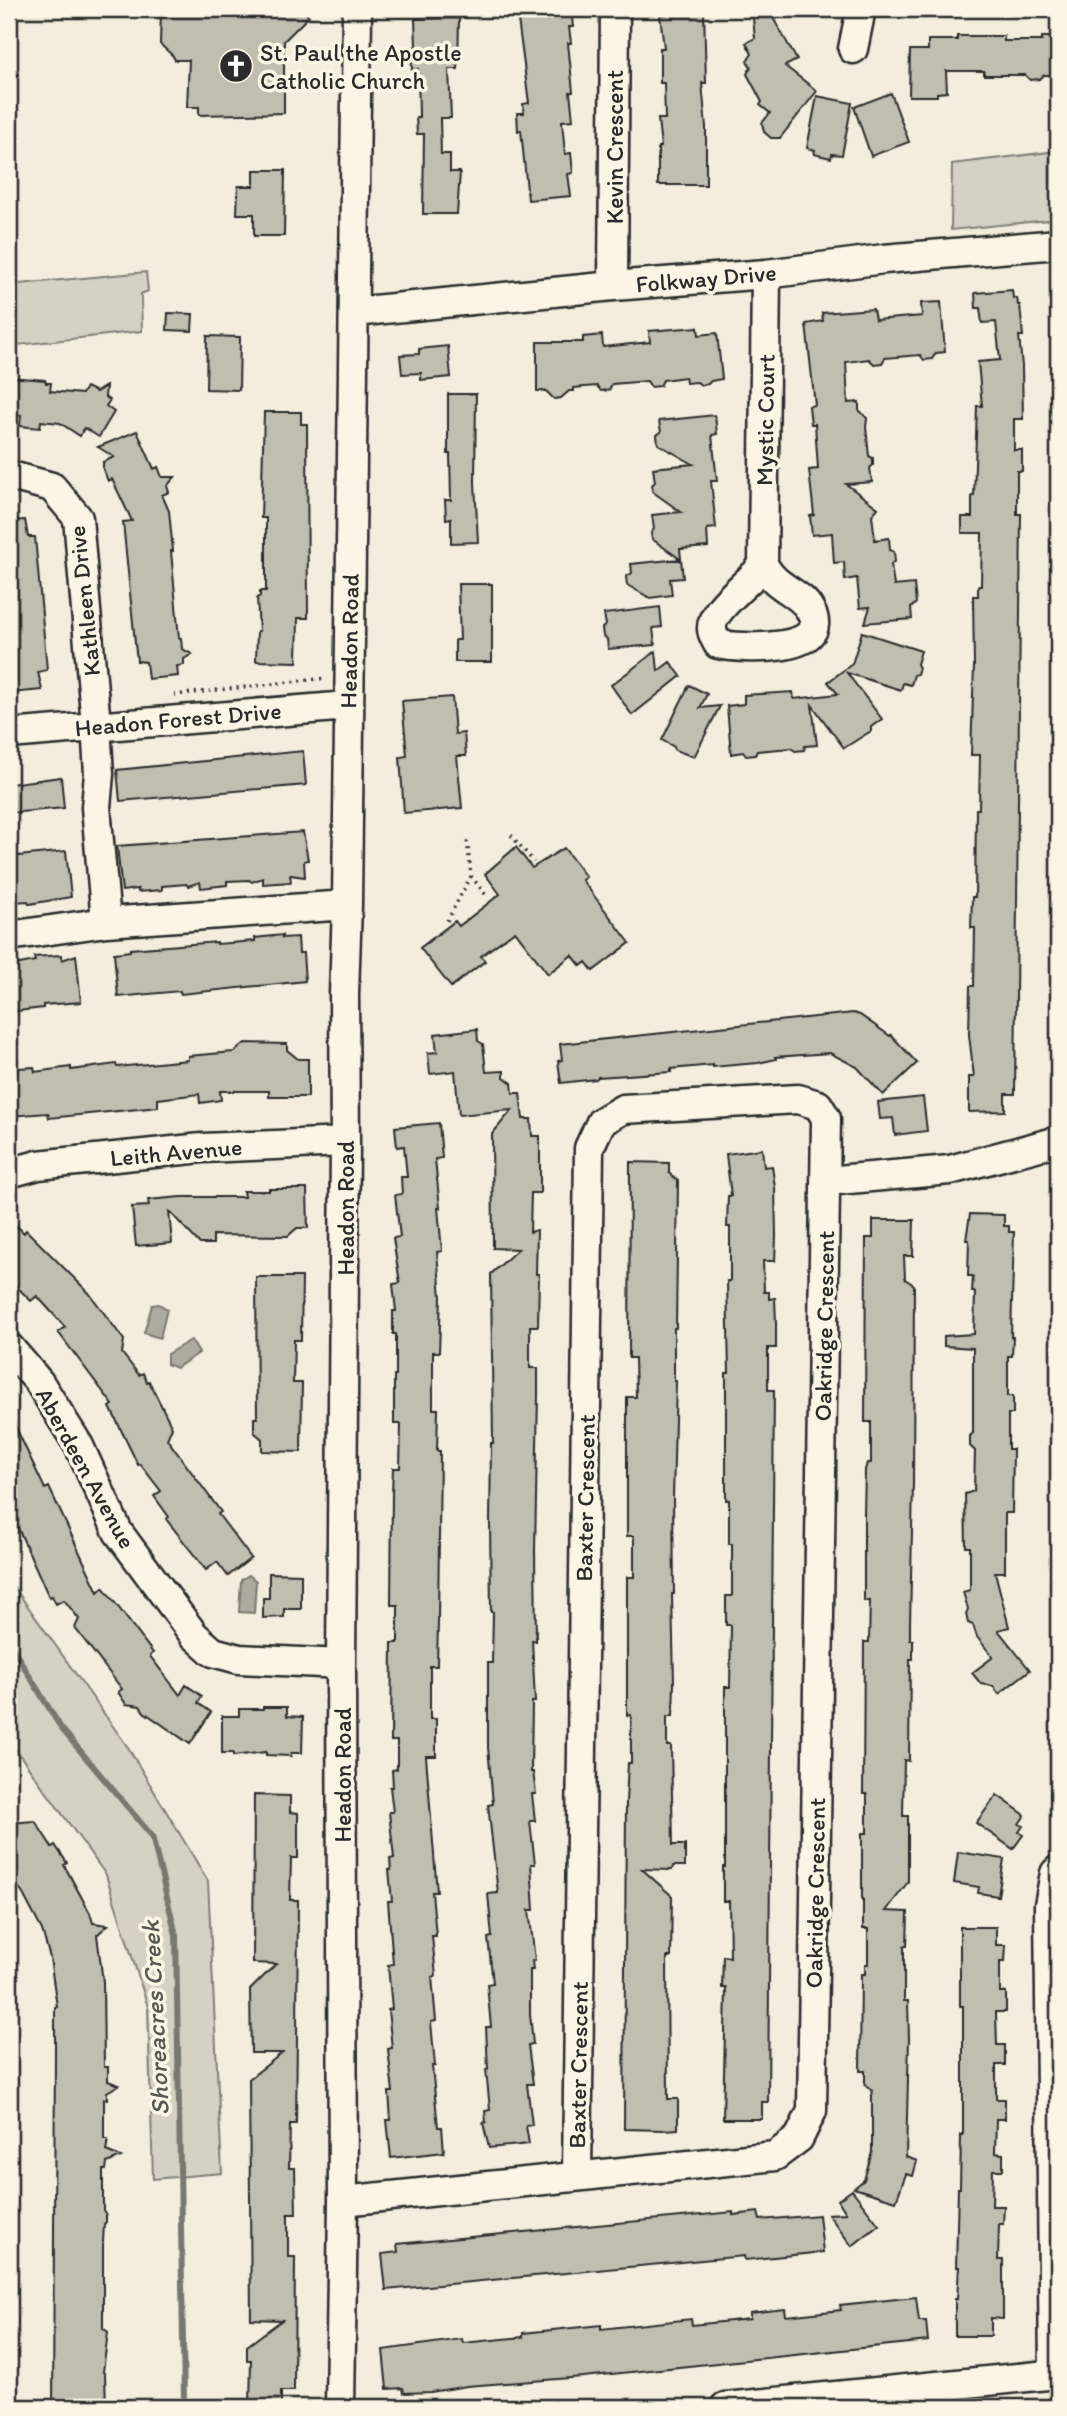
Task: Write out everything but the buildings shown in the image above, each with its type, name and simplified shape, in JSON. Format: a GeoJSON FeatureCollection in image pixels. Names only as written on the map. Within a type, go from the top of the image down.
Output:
{"type":"FeatureCollection","features":[{"type":"Feature","properties":{"kind":"street","name":"Headon Road"},"geometry":{"type":"LineString","coordinates":[[340,2407],[343,2201],[341,1664],[344,994],[357,9]]}},
{"type":"Feature","properties":{"kind":"street","name":"Kevin Crescent"},"geometry":{"type":"LineString","coordinates":[[613,286],[615,9]]}},
{"type":"Feature","properties":{"kind":"street"},"geometry":{"type":"LineString","coordinates":[[853,48],[861,9]]}},
{"type":"Feature","properties":{"kind":"street","name":"Folkway Drive"},"geometry":{"type":"LineString","coordinates":[[355,312],[1058,244]]}},
{"type":"Feature","properties":{"kind":"street","name":"Mystic Court"},"geometry":{"type":"LineString","coordinates":[[763,565],[766,274]]}},
{"type":"Feature","properties":{"kind":"street","name":"Kathleen Drive"},"geometry":{"type":"LineString","coordinates":[[9,478],[15,477],[52,487],[78,517],[96,725],[99,774],[96,807],[106,922]]}},
{"type":"Feature","properties":{"kind":"street","name":"Headon Forest Drive"},"geometry":{"type":"LineString","coordinates":[[9,734],[348,706]]}},
{"type":"Feature","properties":{"kind":"street"},"geometry":{"type":"LineString","coordinates":[[9,936],[106,922],[347,905]]}},
{"type":"Feature","properties":{"kind":"street","name":"Baxter Crescent"},"geometry":{"type":"LineString","coordinates":[[577,2176],[589,1148],[601,1122],[623,1109],[799,1099],[818,1105],[826,1118],[826,1181]]}},
{"type":"Feature","properties":{"kind":"street"},"geometry":{"type":"LineString","coordinates":[[826,1181],[950,1170],[1058,1141]]}},
{"type":"Feature","properties":{"kind":"street","name":"Leith Avenue"},"geometry":{"type":"LineString","coordinates":[[9,1173],[38,1166],[202,1148],[345,1142]]}},
{"type":"Feature","properties":{"kind":"street","name":"Oakridge Crescent"},"geometry":{"type":"LineString","coordinates":[[343,2201],[775,2156],[799,2138],[812,2111],[826,1181]]}},
{"type":"Feature","properties":{"kind":"street","name":"Aberdeen Avenue"},"geometry":{"type":"LineString","coordinates":[[9,1347],[39,1382],[79,1446],[118,1532],[194,1634],[213,1652],[239,1659],[341,1664]]}},
{"type":"Feature","properties":{"kind":"street"},"geometry":{"type":"LineString","coordinates":[[725,2407],[1056,2374],[1049,1905],[1055,1873],[1058,1870]]}},
{"type":"Feature","properties":{"kind":"path"},"geometry":{"type":"LineString","coordinates":[[163,696],[326,678]]}},
{"type":"Feature","properties":{"kind":"path"},"geometry":{"type":"LineString","coordinates":[[511,835],[534,862]]}},
{"type":"Feature","properties":{"kind":"path"},"geometry":{"type":"LineString","coordinates":[[467,839],[471,876],[486,895]]}},
{"type":"Feature","properties":{"kind":"path"},"geometry":{"type":"LineString","coordinates":[[447,921],[471,876]]}},
{"type":"Feature","properties":{"kind":"shaded area"},"geometry":{"type":"Polygon","coordinates":[[[1058,151],[1058,219],[951,230],[952,164],[1058,151]]]}},
{"type":"Feature","properties":{"kind":"shaded area"},"geometry":{"type":"Polygon","coordinates":[[[146,272],[148,291],[141,294],[142,331],[9,346],[9,285],[146,272]]]}},
{"type":"Feature","properties":{"kind":"shaded area"},"geometry":{"type":"Polygon","coordinates":[[[159,1304],[167,1309],[160,1338],[144,1333],[152,1305],[159,1304]]]}},
{"type":"Feature","properties":{"kind":"shaded area"},"geometry":{"type":"Polygon","coordinates":[[[191,1340],[199,1353],[176,1368],[167,1364],[167,1354],[191,1340]]]}},
{"type":"Feature","properties":{"kind":"shaded area"},"geometry":{"type":"Polygon","coordinates":[[[249,1575],[256,1581],[254,1613],[239,1612],[241,1580],[249,1575]]]}},
{"type":"Feature","properties":{"kind":"shaded area"},"geometry":{"type":"Polygon","coordinates":[[[9,1580],[127,1746],[208,1881],[222,2173],[153,2179],[148,2007],[106,1875],[9,1740],[9,1580]]]}},
{"type":"Feature","properties":{"kind":"waterway","name":"Shoreacres Creek"},"geometry":{"type":"LineString","coordinates":[[9,1642],[61,1728],[152,1836],[176,1935],[184,2400]]}},
{"type":"Feature","properties":{"kind":"place","name":"St. Paul the Apostle Catholic Church"},"geometry":{"type":"Point","coordinates":[236,66]}}]}
